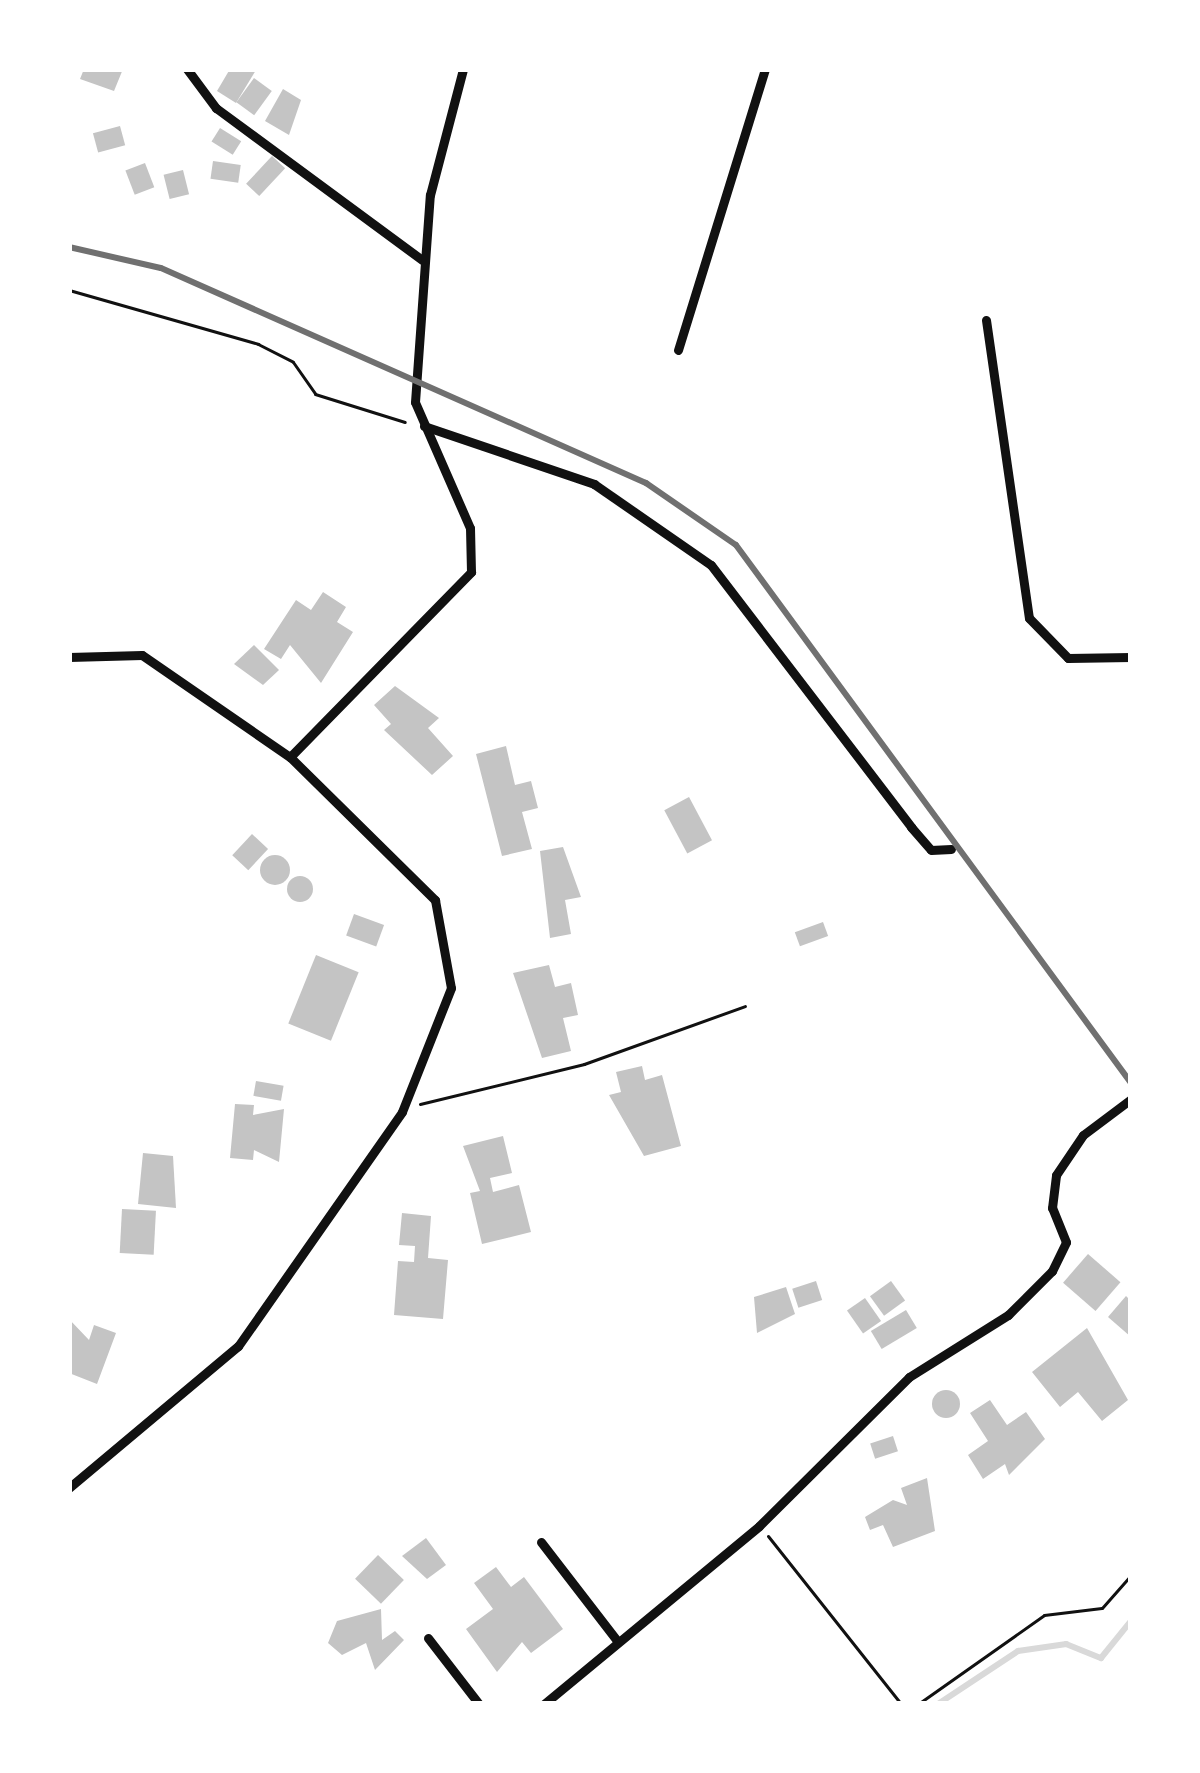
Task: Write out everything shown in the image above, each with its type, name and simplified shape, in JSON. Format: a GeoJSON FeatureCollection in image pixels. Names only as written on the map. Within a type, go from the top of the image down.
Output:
{"type":"FeatureCollection","features":[{"type":"Feature","properties":{"kind":"street"},"geometry":{"type":"LineString","coordinates":[[187,69],[216,108],[422,260]]}},
{"type":"Feature","properties":{"kind":"street"},"geometry":{"type":"LineString","coordinates":[[290,757],[471,572],[470,528],[424,426],[422,260],[463,69]]}},
{"type":"Feature","properties":{"kind":"street"},"geometry":{"type":"LineString","coordinates":[[678,350],[765,69]]}},
{"type":"Feature","properties":{"kind":"street"},"geometry":{"type":"LineString","coordinates":[[986,320],[1029,618],[1068,658],[1131,658]]}},
{"type":"Feature","properties":{"kind":"street"},"geometry":{"type":"LineString","coordinates":[[424,426],[594,484],[711,565],[911,827],[931,850],[951,849]]}},
{"type":"Feature","properties":{"kind":"street"},"geometry":{"type":"LineString","coordinates":[[69,657],[142,655],[290,757],[390,848],[446,924],[451,988],[405,1106],[238,1346],[69,1488]]}},
{"type":"Feature","properties":{"kind":"street"},"geometry":{"type":"LineString","coordinates":[[544,1704],[759,1526],[909,1377],[1008,1315],[1052,1270],[1066,1242],[1052,1208],[1056,1175],[1083,1135],[1131,1099]]}},
{"type":"Feature","properties":{"kind":"street"},"geometry":{"type":"LineString","coordinates":[[541,1542],[618,1642]]}},
{"type":"Feature","properties":{"kind":"street"},"geometry":{"type":"LineString","coordinates":[[428,1638],[479,1704]]}},
{"type":"Feature","properties":{"kind":"path"},"geometry":{"type":"LineString","coordinates":[[69,290],[259,344],[293,362],[315,394],[424,426]]}},
{"type":"Feature","properties":{"kind":"path"},"geometry":{"type":"LineString","coordinates":[[405,1106],[584,1064],[745,1006]]}},
{"type":"Feature","properties":{"kind":"path"},"geometry":{"type":"LineString","coordinates":[[759,1526],[901,1704]]}},
{"type":"Feature","properties":{"kind":"path"},"geometry":{"type":"LineString","coordinates":[[918,1704],[1044,1615],[1102,1608],[1131,1575]]}},
{"type":"Feature","properties":{"kind":"building"},"geometry":{"type":"Polygon","coordinates":[[[84,69],[123,69],[114,91],[80,79],[84,69]]]}},
{"type":"Feature","properties":{"kind":"building"},"geometry":{"type":"Polygon","coordinates":[[[230,69],[256,70],[236,103],[217,91],[230,69]]]}},
{"type":"Feature","properties":{"kind":"building"},"geometry":{"type":"Polygon","coordinates":[[[254,78],[272,91],[254,115],[236,102],[254,78]]]}},
{"type":"Feature","properties":{"kind":"building"},"geometry":{"type":"Polygon","coordinates":[[[283,89],[301,100],[289,135],[265,121],[283,89]]]}},
{"type":"Feature","properties":{"kind":"building"},"geometry":{"type":"Polygon","coordinates":[[[120,126],[125,145],[98,153],[93,133],[120,126]]]}},
{"type":"Feature","properties":{"kind":"building"},"geometry":{"type":"Polygon","coordinates":[[[220,128],[241,141],[233,155],[212,142],[220,128]]]}},
{"type":"Feature","properties":{"kind":"building"},"geometry":{"type":"Polygon","coordinates":[[[272,156],[285,168],[259,196],[246,184],[272,156]]]}},
{"type":"Feature","properties":{"kind":"building"},"geometry":{"type":"Polygon","coordinates":[[[213,161],[241,165],[238,183],[210,179],[213,161]]]}},
{"type":"Feature","properties":{"kind":"building"},"geometry":{"type":"Polygon","coordinates":[[[145,163],[154,187],[135,195],[125,171],[145,163]]]}},
{"type":"Feature","properties":{"kind":"building"},"geometry":{"type":"Polygon","coordinates":[[[183,170],[189,194],[170,199],[164,175],[183,170]]]}},
{"type":"Feature","properties":{"kind":"building"},"geometry":{"type":"Polygon","coordinates":[[[323,592],[346,607],[337,622],[353,632],[321,683],[290,645],[281,659],[264,649],[296,600],[311,610],[323,592]]]}},
{"type":"Feature","properties":{"kind":"building"},"geometry":{"type":"Polygon","coordinates":[[[254,645],[279,670],[263,685],[234,664],[254,645]]]}},
{"type":"Feature","properties":{"kind":"building"},"geometry":{"type":"Polygon","coordinates":[[[395,686],[439,718],[428,728],[453,756],[432,775],[384,730],[391,724],[374,705],[395,686]]]}},
{"type":"Feature","properties":{"kind":"building"},"geometry":{"type":"Polygon","coordinates":[[[506,746],[515,785],[531,781],[538,808],[522,812],[532,849],[502,856],[476,754],[506,746]]]}},
{"type":"Feature","properties":{"kind":"building"},"geometry":{"type":"Polygon","coordinates":[[[689,797],[712,840],[687,853],[664,810],[689,797]]]}},
{"type":"Feature","properties":{"kind":"building"},"geometry":{"type":"Polygon","coordinates":[[[252,834],[268,849],[248,870],[232,855],[252,834]]]}},
{"type":"Feature","properties":{"kind":"building"},"geometry":{"type":"Polygon","coordinates":[[[563,847],[581,897],[565,900],[571,934],[550,938],[540,851],[563,847]]]}},
{"type":"Feature","properties":{"kind":"building"},"geometry":{"type":"Polygon","coordinates":[[[275,855],[286,859],[290,870],[286,881],[275,885],[264,881],[260,870],[264,859],[275,855]]]}},
{"type":"Feature","properties":{"kind":"building"},"geometry":{"type":"Polygon","coordinates":[[[300,876],[313,889],[300,902],[287,889],[300,876]]]}},
{"type":"Feature","properties":{"kind":"building"},"geometry":{"type":"Polygon","coordinates":[[[354,914],[384,925],[376,947],[346,936],[354,914]]]}},
{"type":"Feature","properties":{"kind":"building"},"geometry":{"type":"Polygon","coordinates":[[[823,922],[828,936],[800,946],[795,932],[823,922]]]}},
{"type":"Feature","properties":{"kind":"building"},"geometry":{"type":"Polygon","coordinates":[[[316,955],[359,972],[331,1041],[288,1024],[316,955]]]}},
{"type":"Feature","properties":{"kind":"building"},"geometry":{"type":"Polygon","coordinates":[[[549,965],[555,987],[571,983],[578,1015],[563,1018],[571,1051],[542,1058],[513,973],[549,965]]]}},
{"type":"Feature","properties":{"kind":"building"},"geometry":{"type":"Polygon","coordinates":[[[642,1066],[645,1080],[662,1075],[681,1146],[644,1156],[609,1095],[621,1092],[616,1072],[642,1066]]]}},
{"type":"Feature","properties":{"kind":"building"},"geometry":{"type":"Polygon","coordinates":[[[256,1081],[284,1086],[281,1101],[253,1096],[256,1081]]]}},
{"type":"Feature","properties":{"kind":"building"},"geometry":{"type":"Polygon","coordinates":[[[235,1104],[254,1105],[253,1115],[284,1109],[279,1162],[254,1150],[253,1160],[230,1158],[235,1104]]]}},
{"type":"Feature","properties":{"kind":"building"},"geometry":{"type":"Polygon","coordinates":[[[503,1136],[512,1173],[490,1178],[493,1192],[519,1185],[531,1232],[482,1244],[470,1193],[480,1191],[463,1146],[503,1136]]]}},
{"type":"Feature","properties":{"kind":"building"},"geometry":{"type":"Polygon","coordinates":[[[143,1153],[173,1156],[176,1208],[138,1204],[143,1153]]]}},
{"type":"Feature","properties":{"kind":"building"},"geometry":{"type":"Polygon","coordinates":[[[122,1209],[156,1211],[154,1255],[120,1253],[122,1209]]]}},
{"type":"Feature","properties":{"kind":"building"},"geometry":{"type":"Polygon","coordinates":[[[402,1213],[431,1216],[428,1258],[448,1260],[443,1319],[394,1315],[398,1261],[414,1262],[415,1246],[399,1245],[402,1213]]]}},
{"type":"Feature","properties":{"kind":"building"},"geometry":{"type":"Polygon","coordinates":[[[1088,1254],[1120,1282],[1096,1311],[1063,1283],[1088,1254]]]}},
{"type":"Feature","properties":{"kind":"building"},"geometry":{"type":"Polygon","coordinates":[[[816,1281],[822,1300],[798,1308],[792,1289],[816,1281]]]}},
{"type":"Feature","properties":{"kind":"building"},"geometry":{"type":"Polygon","coordinates":[[[891,1281],[905,1300],[884,1316],[870,1296],[891,1281]]]}},
{"type":"Feature","properties":{"kind":"building"},"geometry":{"type":"Polygon","coordinates":[[[786,1287],[795,1314],[757,1333],[754,1297],[786,1287]]]}},
{"type":"Feature","properties":{"kind":"building"},"geometry":{"type":"Polygon","coordinates":[[[1126,1296],[1131,1301],[1131,1337],[1108,1317],[1126,1296]]]}},
{"type":"Feature","properties":{"kind":"building"},"geometry":{"type":"Polygon","coordinates":[[[865,1298],[881,1321],[863,1334],[847,1311],[865,1298]]]}},
{"type":"Feature","properties":{"kind":"building"},"geometry":{"type":"Polygon","coordinates":[[[906,1310],[917,1328],[882,1349],[871,1331],[906,1310]]]}},
{"type":"Feature","properties":{"kind":"building"},"geometry":{"type":"Polygon","coordinates":[[[69,1319],[89,1340],[94,1325],[116,1333],[97,1384],[69,1373],[69,1319]]]}},
{"type":"Feature","properties":{"kind":"building"},"geometry":{"type":"Polygon","coordinates":[[[1087,1328],[1128,1400],[1102,1421],[1078,1392],[1060,1407],[1032,1372],[1087,1328]]]}},
{"type":"Feature","properties":{"kind":"building"},"geometry":{"type":"Polygon","coordinates":[[[946,1390],[956,1394],[960,1404],[956,1414],[946,1418],[936,1414],[932,1404],[936,1394],[946,1390]]]}},
{"type":"Feature","properties":{"kind":"building"},"geometry":{"type":"Polygon","coordinates":[[[990,1400],[1007,1425],[1026,1412],[1045,1439],[1009,1475],[1005,1464],[983,1479],[968,1455],[988,1441],[970,1413],[990,1400]]]}},
{"type":"Feature","properties":{"kind":"building"},"geometry":{"type":"Polygon","coordinates":[[[893,1436],[898,1451],[875,1459],[870,1443],[893,1436]]]}},
{"type":"Feature","properties":{"kind":"building"},"geometry":{"type":"Polygon","coordinates":[[[927,1478],[935,1531],[893,1547],[883,1525],[870,1530],[865,1517],[893,1500],[907,1505],[901,1488],[927,1478]]]}},
{"type":"Feature","properties":{"kind":"building"},"geometry":{"type":"Polygon","coordinates":[[[426,1538],[446,1565],[427,1579],[402,1556],[426,1538]]]}},
{"type":"Feature","properties":{"kind":"building"},"geometry":{"type":"Polygon","coordinates":[[[378,1555],[404,1580],[381,1604],[355,1579],[378,1555]]]}},
{"type":"Feature","properties":{"kind":"building"},"geometry":{"type":"Polygon","coordinates":[[[496,1567],[511,1587],[524,1577],[563,1629],[531,1653],[522,1642],[497,1672],[466,1629],[493,1609],[474,1583],[496,1567]]]}},
{"type":"Feature","properties":{"kind":"building"},"geometry":{"type":"Polygon","coordinates":[[[381,1609],[382,1640],[395,1631],[404,1640],[375,1670],[366,1643],[342,1655],[328,1643],[337,1621],[381,1609]]]}},
{"type":"Feature","properties":{"kind":"waterway"},"geometry":{"type":"LineString","coordinates":[[938,1704],[1018,1651],[1066,1644],[1101,1658],[1131,1621]]}},
{"type":"Feature","properties":{"kind":"railway"},"geometry":{"type":"LineString","coordinates":[[69,247],[161,268],[646,483],[736,545],[1131,1083]]}}]}
